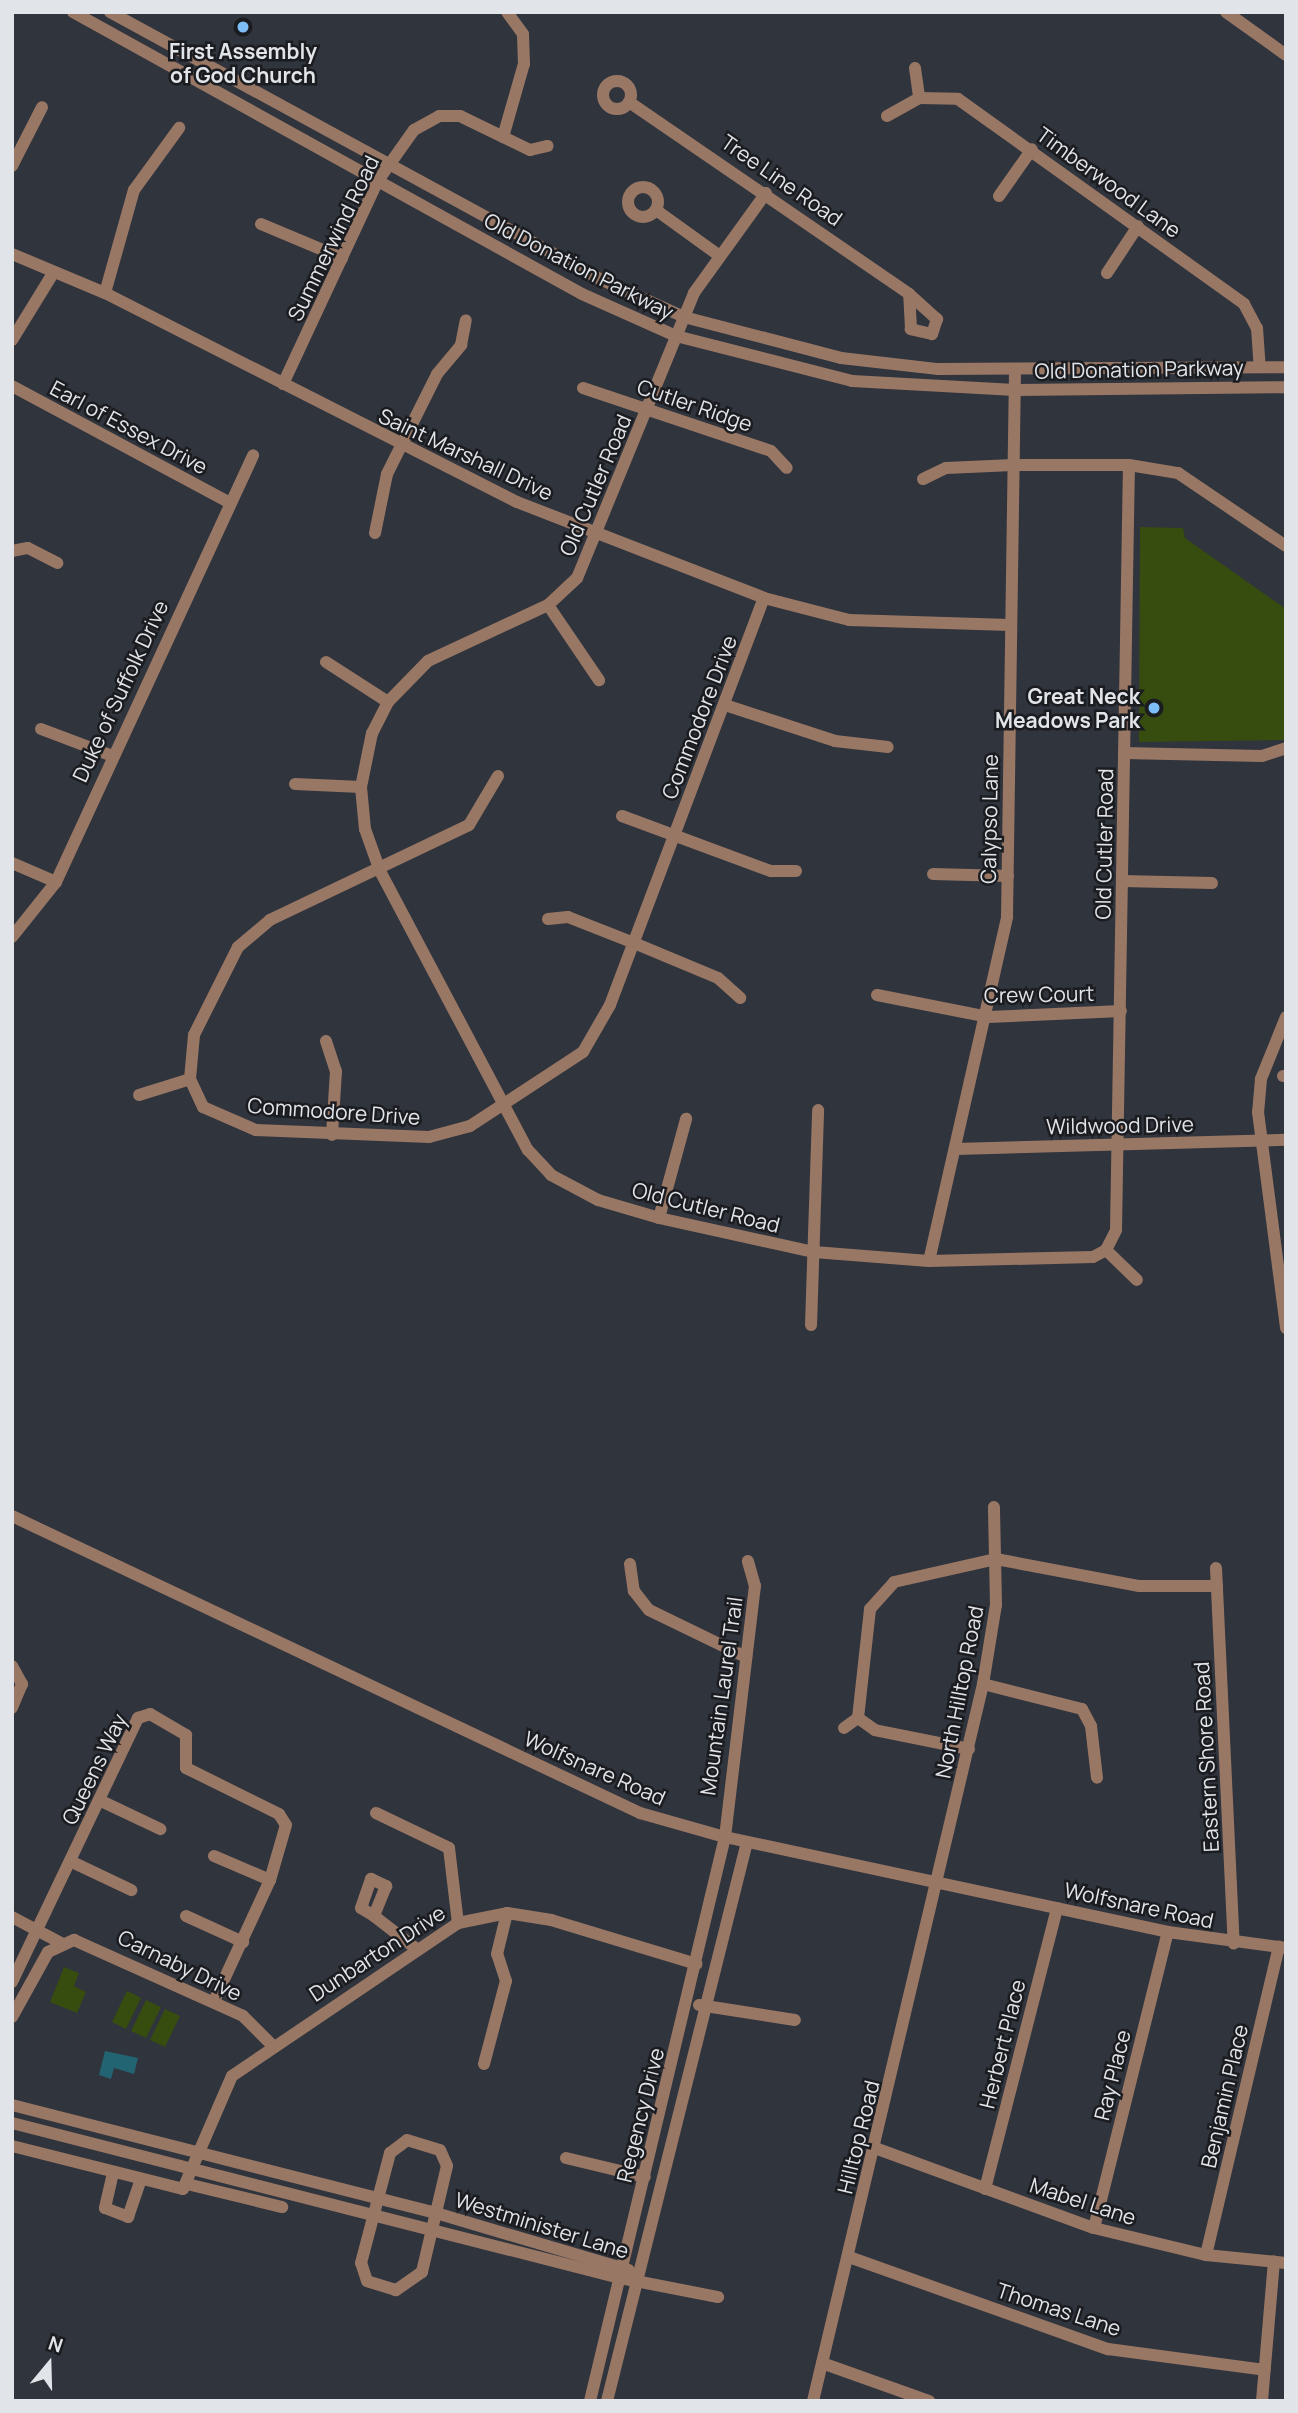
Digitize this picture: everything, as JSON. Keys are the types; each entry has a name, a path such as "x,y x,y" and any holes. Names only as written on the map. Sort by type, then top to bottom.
{"street":[{"name":"Old Donation Parkway","path":"73,12 582,294 676,336 852,381 1014,390 1286,387"},
{"name":"Old Donation Parkway","path":"110,12 389,164 684,317 841,358 1015,369 1286,366"},
{"path":"503,137 524,64 523,34 507,12"},
{"path":"1226,12 1286,55"},
{"path":"915,68 919,99"},
{"name":"Timberwood Lane","path":"887,116 919,99 958,99 1032,149 1244,304 1257,328 1260,367"},
{"name":"Tree Line Road","path":"629,102 766,193 909,295"},
{"path":"12,166 42,107"},
{"name":"Summerwind Road","path":"284,384 377,182 414,130 439,117 460,116 530,150 548,146"},
{"path":"105,293 134,190 178,128"},
{"path":"999,196 1032,149"},
{"name":"Old Cutler Road","path":"766,193 718,254 684,317 577,578 548,605 428,661 388,702 372,733 361,787 365,829 380,871 528,1150 551,1175 598,1200 659,1218 814,1252 929,1261 1093,1257 1106,1250 1116,1230 1129,465"},
{"path":"656,211 718,254"},
{"path":"261,224 342,258"},
{"path":"1107,273 1138,226"},
{"name":"Saint Marshall Drive","path":"12,254 52,275 105,293 401,446 597,533 764,598 849,620 1010,625"},
{"path":"12,340 52,275"},
{"path":"375,533 387,474 438,374 461,345 466,320"},
{"name":"Calypso Lane","path":"929,1261 1004,945 1008,876 1015,369"},
{"name":"Earl of Essex Drive","path":"12,386 228,502"},
{"name":"Cutler Ridge","path":"583,388 777,454 787,468"},
{"name":"Duke of Suffolk Drive","path":"12,937 56,882 110,755 253,454"},
{"path":"923,479 946,468 1013,465 1129,465 1178,473 1286,546"},
{"path":"12,551 27,548 57,563"},
{"name":"Commodore Drive","path":"190,1079 203,1107 227,1121 332,1135 429,1137 470,1126 583,1052 635,943 764,598"},
{"path":"548,605 599,680"},
{"path":"326,662 388,702"},
{"path":"725,705 835,741 888,747"},
{"path":"41,729 110,755"},
{"path":"1124,753 1262,756 1286,748"},
{"path":"139,1095 190,1079 194,1035 238,947 270,920 380,871 469,825 498,776"},
{"path":"295,784 361,787"},
{"path":"621,816 771,871 796,872"},
{"path":"12,863 56,882"},
{"path":"933,874 1008,876"},
{"path":"1122,881 1212,883"},
{"path":"548,919 568,918 635,943 719,978 740,998"},
{"name":"Crew Court","path":"877,995 988,1017 1121,1011"},
{"path":"1286,1017 1261,1079 1259,1141 1282,1270 1286,1328"},
{"path":"326,1041 335,1071 332,1135"},
{"path":"811,1325 818,1110"},
{"path":"659,1218 686,1119"},
{"name":"Wildwood Drive","path":"956,1149 1286,1140"},
{"path":"1106,1250 1138,1280"},
{"name":"North Hilltop Road","path":"940,1883 983,1684 996,1605 994,1507"},
{"name":"Wolfsnare Road","path":"12,1516 640,1814 725,1838 1057,1908 1234,1944 1282,1948"},
{"path":"858,1718 859,1668 876,1598 904,1577 996,1559 1139,1586 1217,1586"},
{"name":"Mountain Laurel Trail","path":"725,1838 755,1586 747,1561"},
{"path":"630,1564 634,1591 649,1610 746,1657"},
{"name":"Eastern Shore Road","path":"1216,1568 1234,1944"},
{"path":"12,1666 22,1684 12,1707"},
{"path":"983,1684 1082,1709 1091,1726 1097,1778"},
{"name":"Queens Way","path":"12,1982 138,1718 150,1714 186,1735 186,1768 284,1818 270,1880 214,2001"},
{"path":"844,1728 858,1718"},
{"path":"858,1718 875,1730 969,1749"},
{"path":"99,1800 160,1829"},
{"path":"376,1813 449,1848 458,1923"},
{"name":"Regency Drive","path":"590,2401 699,1958 725,1838"},
{"name":"Regency Drive","path":"607,2401 747,1842"},
{"path":"214,1856 270,1880"},
{"path":"71,1861 131,1890"},
{"name":"Hilltop Road","path":"813,2401 940,1883"},
{"name":"Herbert Place","path":"985,2189 1057,1908"},
{"path":"484,2064 506,1981 497,1954 507,1913"},
{"name":"Dunbarton Drive","path":"187,2184 232,2076 272,2045 414,1947 458,1923 507,1913 551,1920 699,1958 718,1956"},
{"path":"186,1916 243,1942"},
{"path":"374,1916 414,1947"},
{"name":"Carnaby Drive","path":"12,1917 61,1942 89,1943 214,2001 243,2016 272,2045"},
{"name":"Ray Place","path":"1094,2228 1168,1931"},
{"path":"14,2010 48,1952 61,1942"},
{"name":"Benjamin Place","path":"1206,2255 1282,1948"},
{"path":"688,2002 705,2007 795,2020"},
{"path":"12,2140 17,2107"},
{"name":"Westminister Lane","path":"17,2107 198,2153 376,2206 637,2277"},
{"path":"659,2123 674,2127"},
{"name":"Westminister Lane","path":"15,2124 192,2170 376,2206"},
{"path":"412,2141 440,2150 447,2162 422,2272 396,2290 371,2283 362,2272 376,2206 392,2148 412,2141"},
{"path":"12,2146 179,2189 187,2184 282,2207"},
{"name":"Mabel Lane","path":"875,2148 1094,2228 1206,2255 1280,2263"},
{"path":"566,2158 645,2177"},
{"path":"113,2173 105,2208 128,2217 141,2179"},
{"name":"Thomas Lane","path":"849,2257 1108,2348 1265,2371"},
{"path":"1262,2401 1280,2263"},
{"path":"637,2277 718,2297"},
{"path":"822,2363 929,2401"}],"green space":[{"path":"1140,527 1183,528 1185,538 1286,609 1284,740 1139,742"},
{"path":"64,1967 79,1973 74,1986 86,1992 77,2013 50,2002"},
{"path":"127,1991 141,1998 126,2029 112,2022"},
{"path":"146,2000 161,2007 146,2038 131,2031"},
{"path":"165,2009 180,2016 165,2047 150,2040"}],"water":[{"path":"105,2051 138,2058 134,2074 114,2068 111,2079 99,2075"}],"place":[{"name":"First Assembly of God Church","path":"243,27"},
{"name":"Great Neck Meadows Park","path":"1154,708"}]}
